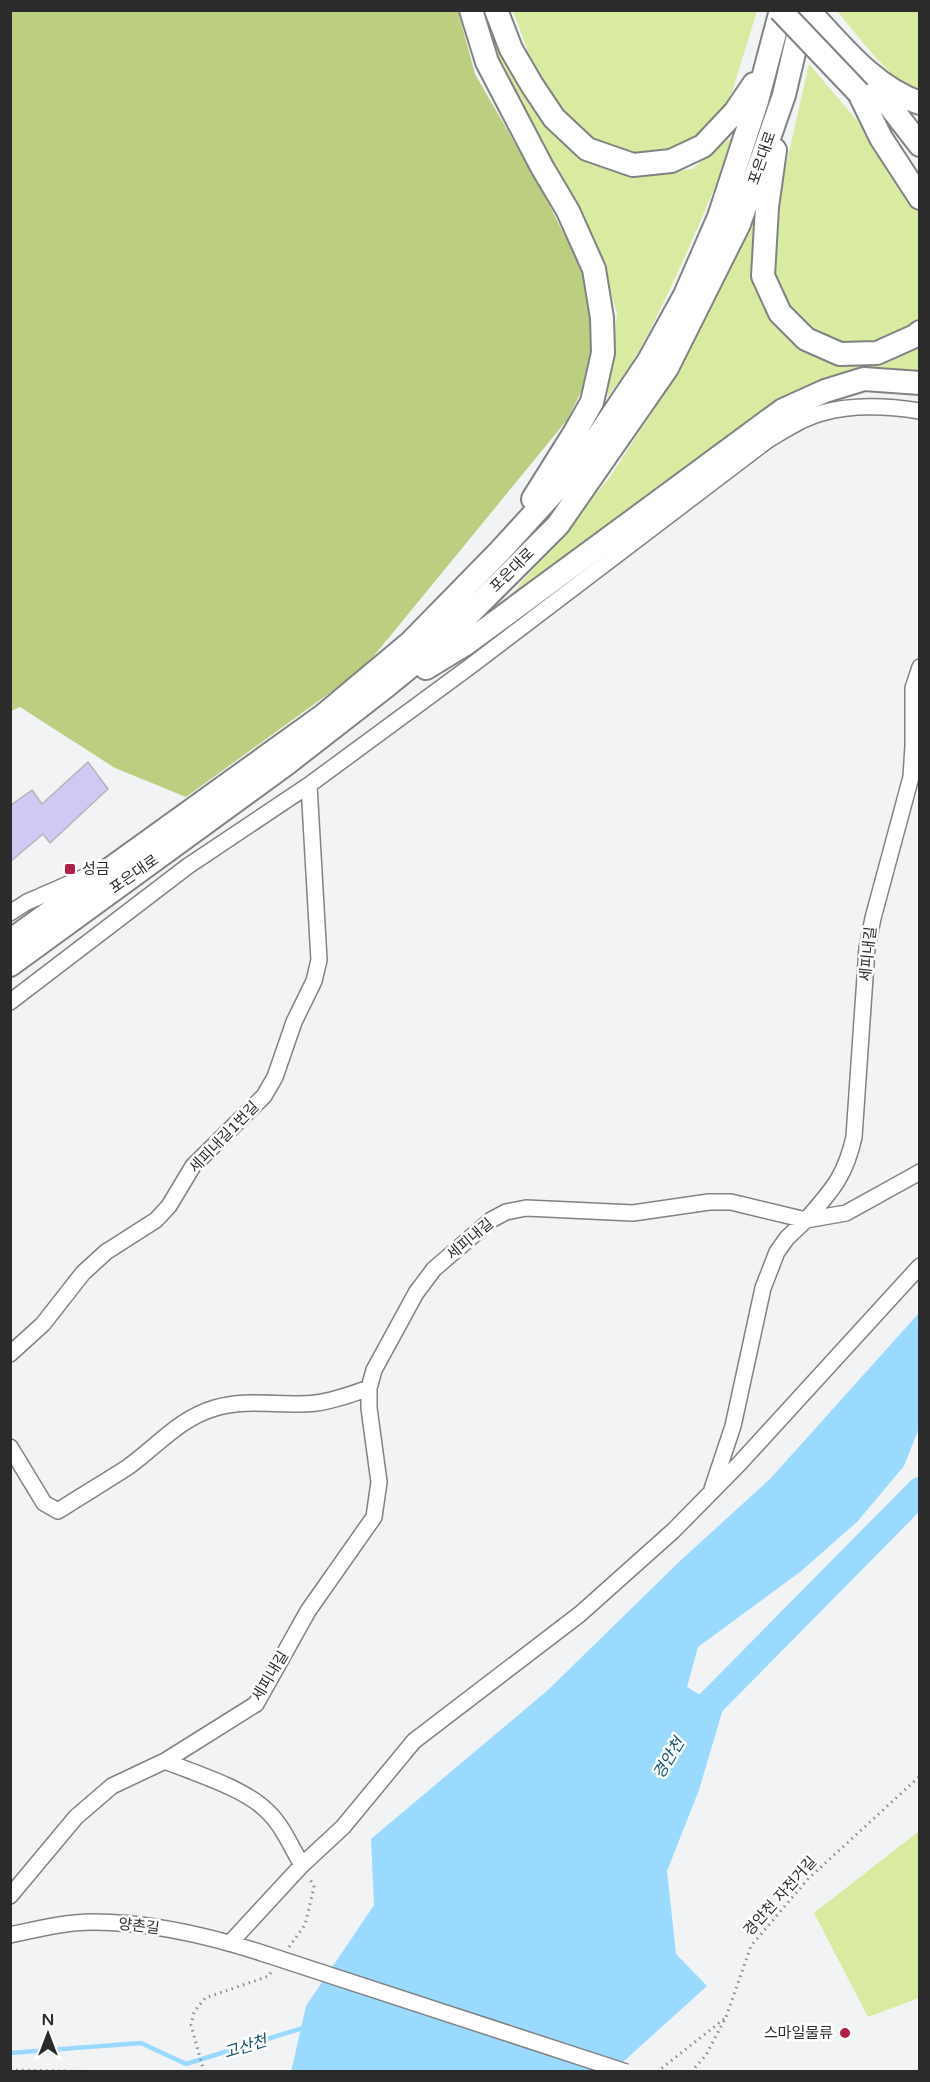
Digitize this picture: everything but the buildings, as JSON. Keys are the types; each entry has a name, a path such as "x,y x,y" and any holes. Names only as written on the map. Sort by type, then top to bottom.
{"highway":[{"path":"471,10 487,62 521,129 568,211 594,269 602,318 603,353 592,402 500,552"},
{"path":"496,10 511,49 554,118 586,149 633,165 671,161 703,146 735,112 765,68"},
{"path":"780,10 859,93 920,171"},
{"name":"포은대로","path":"10,941 324,716 410,643 500,552 563,482 599,435 648,362 685,295 719,217 765,68 780,10"},
{"path":"806,10 856,62 920,146"},
{"name":"포은대로","path":"10,965 286,764 444,639 558,525 667,368 739,224 784,95 806,10"},
{"path":"856,62 901,97 920,103"},
{"path":"859,93 881,138 920,198"},
{"path":"784,95 767,207 763,276 780,313 806,339 840,354 877,353 920,332"},
{"path":"338,722 467,643 783,411 825,391 864,379 920,383"}],"street":[{"path":"10,1002 188,866 309,785 472,665 768,440 793,425 822,412 888,406 920,411"},
{"name":"세피내길","path":"10,1896 76,1817 112,1786 165,1761 256,1704 308,1611 375,1517 379,1482 369,1408 369,1388 374,1370 388,1341 416,1293 434,1269 490,1220 506,1212 526,1208 633,1213 709,1202 731,1202 806,1220 838,1182 849,1160 854,1137 867,948 911,777 913,688 920,667"},
{"name":"세피내길1번길","path":"10,1354 43,1324 83,1273 106,1252 156,1220 169,1206 193,1166 264,1096 270,1086 294,1022 314,981 319,960 309,785"},
{"path":"10,913 27,902 117,863"},
{"path":"10,896 27,902"},
{"path":"711,1492 733,1426 763,1288 777,1252 787,1238 806,1220 846,1213 920,1172"},
{"path":"230,1943 302,1865 343,1827 414,1742 580,1614 673,1531 920,1266"},
{"path":"10,1447 44,1503 58,1511 129,1466 177,1426 200,1412 239,1404 315,1403 369,1388"},
{"path":"165,1761 244,1794 266,1809 281,1828 302,1865"},
{"name":"양촌길","path":"10,1935 65,1924 124,1923 230,1943 626,2072"}],"path":[{"name":"경안천 자전거길","path":"692,2072 706,2055 726,2017 751,1946 808,1879 920,1776"},
{"path":"657,2072 726,2017"},
{"path":"191,2025 204,2072"},
{"path":"10,2070 116,2072"}],"green space":[{"path":"11,11 458,11 475,74 540,187 582,269 593,320 591,372 567,420 364,668 186,797 115,768 20,707 11,711"},
{"path":"486,11 530,103 555,133 594,165 624,175 658,174 692,169 738,132 688,250 656,317 634,359 607,397 617,313 595,241 512,92 489,34"},
{"path":"513,11 757,11 732,92 720,120 694,139 654,153 624,153 593,139 566,118 529,55"},
{"path":"837,11 919,11 919,93 897,79 886,68"},
{"path":"809,64 859,123 919,211 919,322 884,343 836,343 812,332 786,307 770,275 771,231"},
{"path":"756,212 773,317 866,362 908,352 919,342 919,374 840,376 506,601 610,477 666,391 731,267 751,216"},
{"path":"919,1831 919,1998 868,2017 814,1913"}],"water":[{"path":"919,1313 919,1428 904,1466 857,1522 800,1572 698,1647 687,1687 723,1709 699,1790 667,1871 676,1954 707,1986 613,2071 291,2072 306,2006 374,1905 371,1839 548,1690 680,1561 770,1479"}],"waterway":[{"name":"경안천","path":"685,1729 920,1491"},
{"name":"고산천","path":"10,2053 141,2043 186,2064 306,2027"}],"place":[{"name":"성금","path":"70,869"},
{"name":"스마일물류","path":"845,2033"}]}
